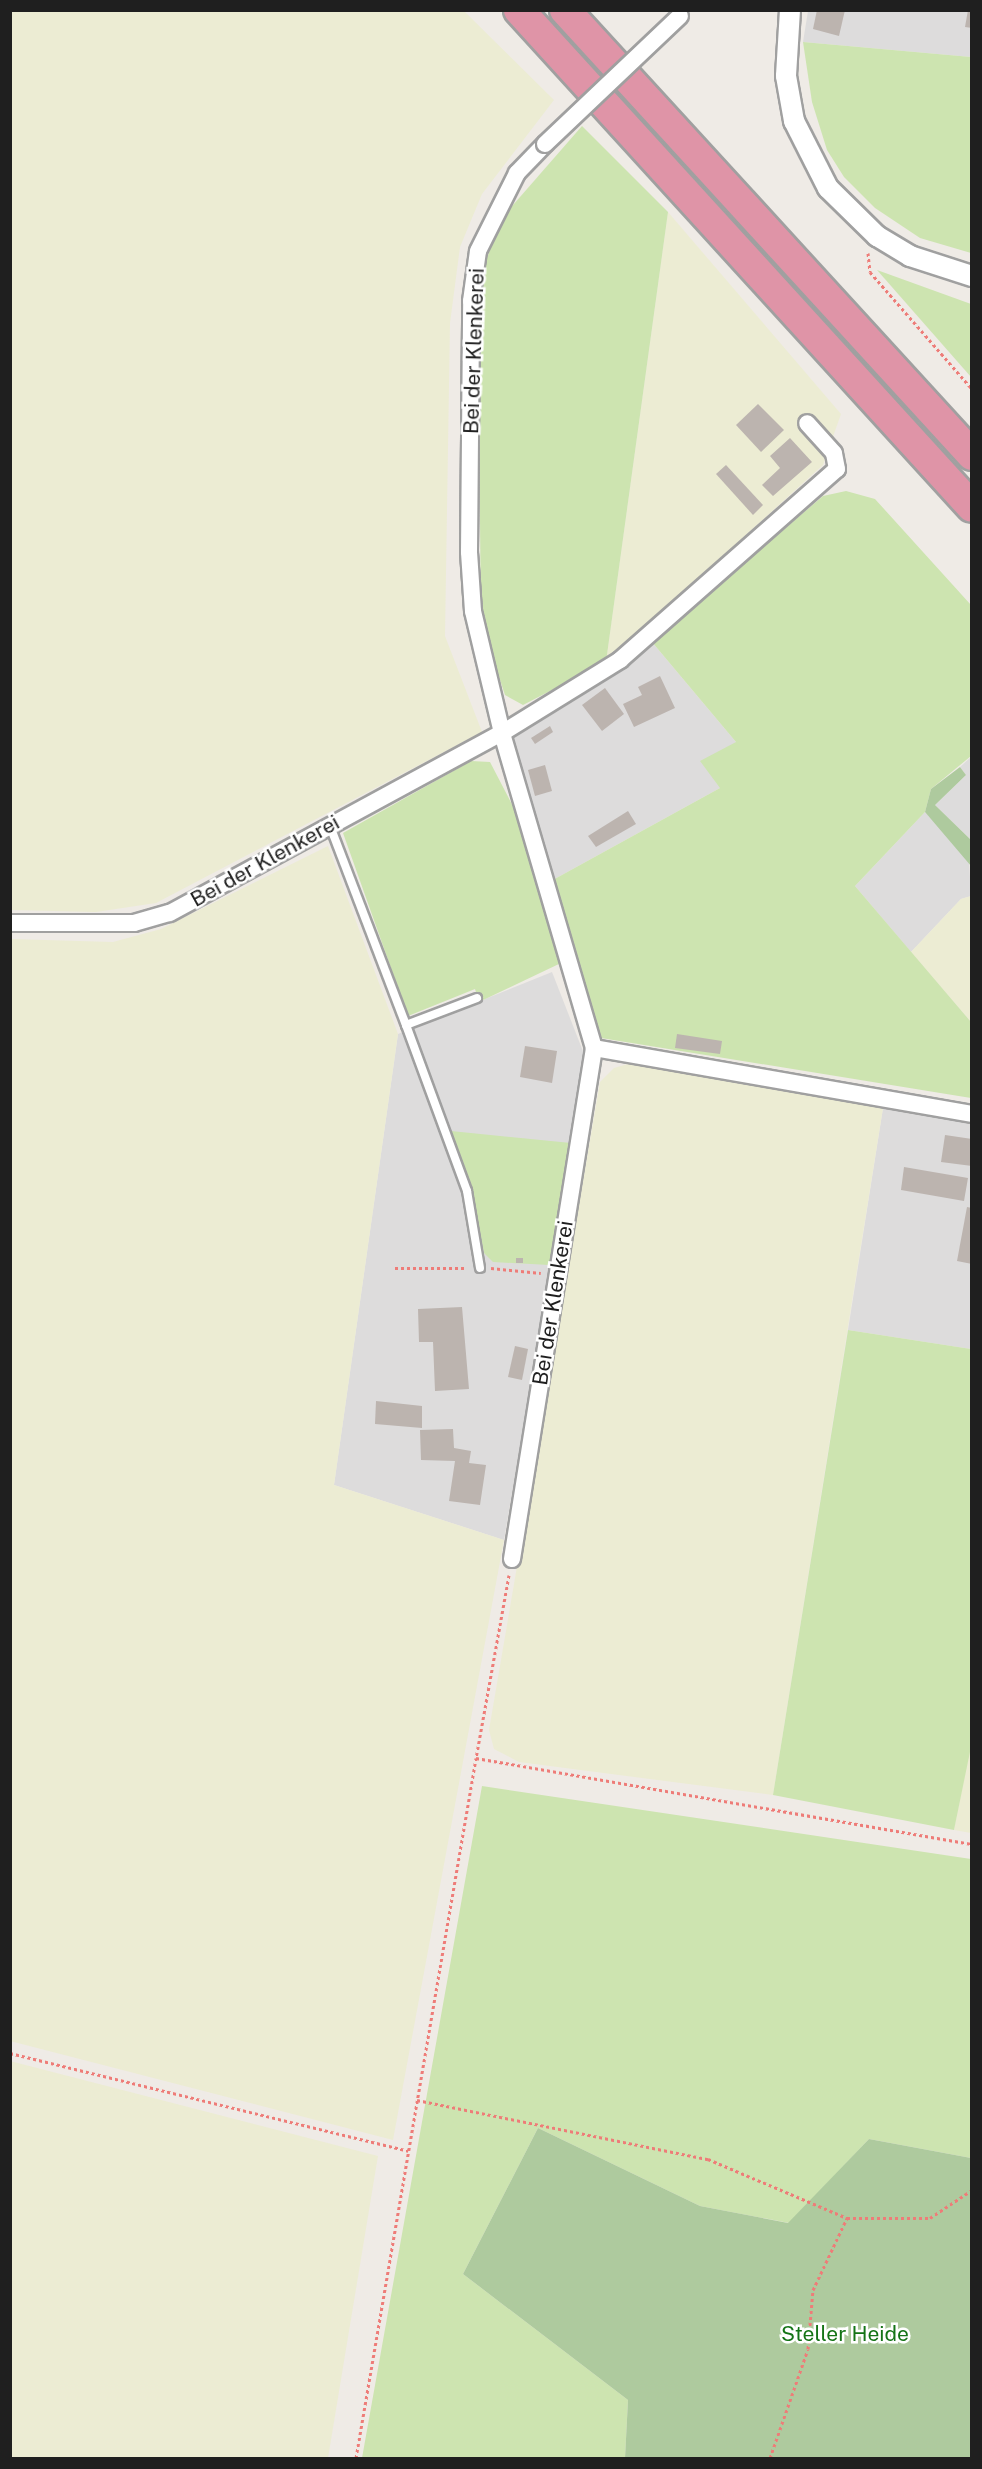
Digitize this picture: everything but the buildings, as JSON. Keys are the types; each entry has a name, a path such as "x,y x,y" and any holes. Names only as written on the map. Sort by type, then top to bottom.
{"highway":[{"path":"519,10 972,507"},
{"path":"565,10 972,455"}],"street":[{"path":"790,10 786,76 794,121 828,188 877,236 910,256 972,276"},
{"name":"Bei der Klenkerei","path":"512,1559 594,1048 502,733 473,611 471,301 478,250 492,214 517,173 544,144 683,13"},
{"name":"Bei der Klenkerei","path":"10,922 125,923 170,913 502,733 620,660 837,469 834,453 807,423"},
{"path":"594,1048 972,1114"}],"lane":[{"path":"330,825 467,1191 480,1268"},
{"path":"406,1025 477,998"}],"path":[{"path":"877,236 866,258 870,272 972,389"},
{"path":"356,2458 512,1559"},
{"path":"476,1758 972,1844"},
{"path":"10,2053 408,2151"},
{"path":"417,2100 708,2159 848,2218 930,2218 972,2190"},
{"path":"770,2458 808,2349 813,2290 848,2218"}],"shaded area":[{"path":"808,11 971,11 971,57 803,42"},
{"path":"652,642 736,742 720,788 551,881 512,734"},
{"path":"971,757 971,840 935,805 966,775 960,767"},
{"path":"925,812 969,859 971,896 961,899 911,952 855,886"},
{"path":"552,972 586,1059 504,1540 334,1485 398,1034"},
{"path":"883,1108 971,1122 971,1349 848,1330"}],"green space":[{"path":"11,10 464,11 554,100 482,194 460,247 450,323 445,636 482,732 156,903 96,912 11,910"},
{"path":"803,42 971,57 971,253 920,238 875,208 844,177 827,150 812,102"},
{"path":"582,126 668,212 606,662 523,705 505,695 481,623 478,317 484,267 500,220"},
{"path":"668,212 841,414 823,465 606,662"},
{"path":"877,270 971,304 971,377"},
{"path":"846,491 875,499 971,605 971,756 931,789 925,812 855,886 971,1022 971,1098 601,1038 551,881 720,788 700,761 736,742 652,642 823,496"},
{"path":"471,761 490,762 517,814 561,963 479,1002 475,989 408,1016 343,833"},
{"path":"960,767 966,775 935,805 971,840 971,866 925,812 931,789"},
{"path":"328,846 398,1034 334,1485 504,1540 393,2140 10,2041 11,939 113,942 161,929"},
{"path":"971,896 971,1022 911,952 961,899"},
{"path":"635,1062 883,1108 773,1795 519,1762 494,1749 489,1730 600,1082 614,1068"},
{"path":"451,1131 571,1143 549,1265 493,1262 484,1253 472,1190"},
{"path":"848,1330 971,1349 972,1742 954,1830 773,1795"},
{"path":"971,1742 971,1833 954,1830"},
{"path":"482,1786 971,1859 971,2158 869,2139 789,2223 700,2206 538,2128 463,2274 628,2400 625,2458 362,2458"},
{"path":"10,2061 378,2156 328,2458 11,2458"},
{"name":"Steller Heide","path":"538,2128 700,2206 788,2223 869,2139 971,2158 971,2458 625,2458 628,2400 463,2274"}]}
